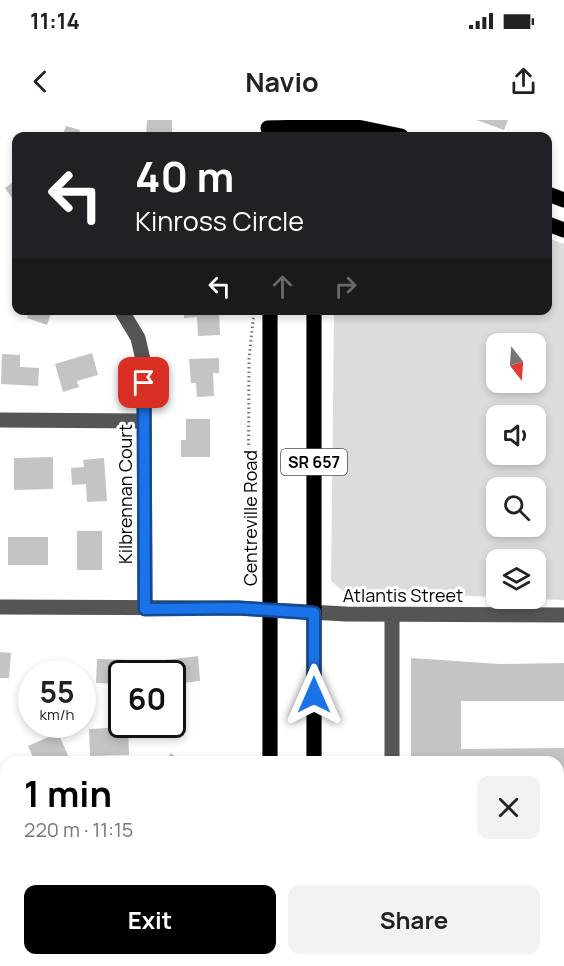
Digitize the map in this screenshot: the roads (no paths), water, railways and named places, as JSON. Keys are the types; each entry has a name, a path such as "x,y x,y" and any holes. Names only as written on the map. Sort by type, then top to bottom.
{"main road":[{"path":"268,128 363,127 384,132"},
{"name":"Centreville Road","path":"270,315 270,756"},
{"name":"SR 657","path":"314,315 314,756"}],"street":[{"name":"Kilbrennan Court","path":"124,315 138,338 144,364 145,609"},
{"path":"0,420 144,421"},
{"name":"Atlantis Street","path":"0,608 564,615"},
{"path":"392,614 392,756"}]}
